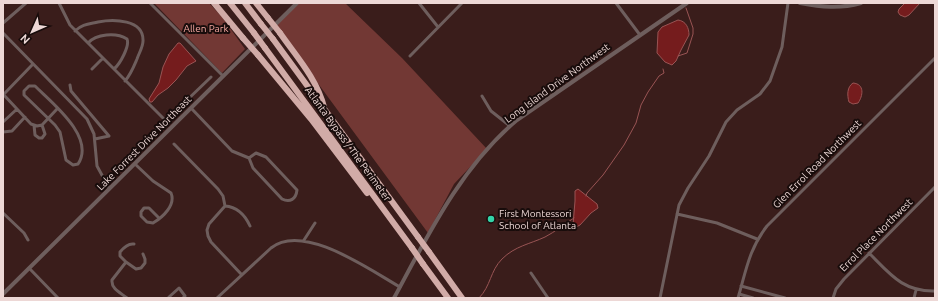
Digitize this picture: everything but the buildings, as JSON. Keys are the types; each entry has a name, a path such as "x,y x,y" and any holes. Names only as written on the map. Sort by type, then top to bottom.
{"highway":[{"path":"214,3 311,119 361,186 385,212"},
{"name":"Atlanta Bypass / The Perimeter","path":"230,3 254,33 448,298"},
{"name":"Atlanta Bypass / The Perimeter","path":"245,3 262,24 462,298"},
{"path":"256,3 307,71 321,95 325,110"}],"street":[{"path":"3,23 26,3"},
{"path":"59,3 67,22 166,121"},
{"path":"150,3 223,76"},
{"name":"Lake Forrest Drive Northeast","path":"3,294 297,3"},
{"path":"419,3 438,27"},
{"path":"410,56 462,3"},
{"path":"616,3 640,35"},
{"name":"Long Island Drive Northwest","path":"394,298 460,183 472,166 510,126 687,3"},
{"path":"660,298 677,214 684,195 709,156 726,122 737,110 760,94 770,81 782,47 788,3"},
{"path":"800,3 830,8 861,3"},
{"path":"75,30 80,26 105,21 128,22 138,27 143,36 143,45 129,76 125,81"},
{"path":"3,33 87,119 95,139 97,166 102,177 110,188"},
{"path":"88,43 93,38 103,36 116,35 127,39 128,44 119,64 114,69"},
{"path":"92,69 102,58"},
{"name":"Glen Errol Road Northwest","path":"739,296 750,252 757,239 772,221 935,58"},
{"path":"3,100 4,95 34,64"},
{"path":"156,130 211,77"},
{"path":"70,85 71,91 109,136 95,139"},
{"path":"29,86 34,86 57,109 66,115 78,133 82,148 82,155 78,164 73,165 66,160 60,132 48,118 24,95 24,91 29,86"},
{"path":"4,95 25,117 37,126 42,124 57,109"},
{"path":"482,96 491,111 510,126"},
{"path":"191,108 232,151 247,158 257,172 282,199 290,201 295,197 297,190 266,157 256,153 247,158"},
{"path":"3,122 17,109"},
{"path":"3,132 12,131 25,117"},
{"path":"34,125 34,135 42,138 45,134 42,124"},
{"path":"174,144 218,188 223,196 225,206"},
{"path":"134,164 153,181 171,193 172,202 170,207 159,218 153,223 150,223 142,216 141,212 144,208 149,208 159,218"},
{"name":"Errol Place Northwest","path":"833,298 836,289 844,279 935,187"},
{"path":"225,206 233,207 240,211 250,226"},
{"path":"225,206 209,224 207,230 208,236 211,242 242,275"},
{"path":"3,213 24,233 28,240"},
{"path":"677,214 717,223 757,239"},
{"path":"304,240 315,223"},
{"path":"217,298 275,245 283,242 304,240 330,249 400,287"},
{"path":"134,244 126,246 120,252 120,256 136,269 141,268 145,264 143,254"},
{"path":"869,253 897,280 906,286 916,290 935,291"},
{"path":"126,262 114,277 112,284 127,298"},
{"path":"29,268 58,298"},
{"path":"531,273 548,298"},
{"path":"741,286 785,298"},
{"path":"170,298 169,297 179,288 186,296 183,298"},
{"path":"914,298 916,290"},
{"path":"739,296 753,298"}],"green space":[{"name":"Allen Park","path":"154,3 209,3 222,17 245,49 222,73"},
{"path":"296,3 345,3 402,58 487,149 454,184 428,233 275,25"}],"shaded area":[{"path":"905,3 920,3 909,15 905,17 900,15 898,12"},
{"path":"678,20 686,25 689,35 676,61 672,65 665,62 657,53 658,32 662,27"},
{"path":"178,43 180,43 196,61 187,66 168,88 158,95 152,102 150,102 149,99 159,83 163,67 169,54"},
{"path":"853,83 860,86 862,94 858,103 853,104 849,102 848,94"},
{"path":"578,189 597,204 598,208 576,227 573,225 575,191"}],"waterway":[{"path":"678,56 687,53 693,34 693,28 686,8"},
{"path":"586,196 624,145 636,123 641,105 659,76 664,73 663,69"},
{"path":"479,298 486,289 495,268 502,259 517,248 549,235 574,218"}],"place":[{"name":"First Montessori School of Atlanta","path":"491,219"}]}
